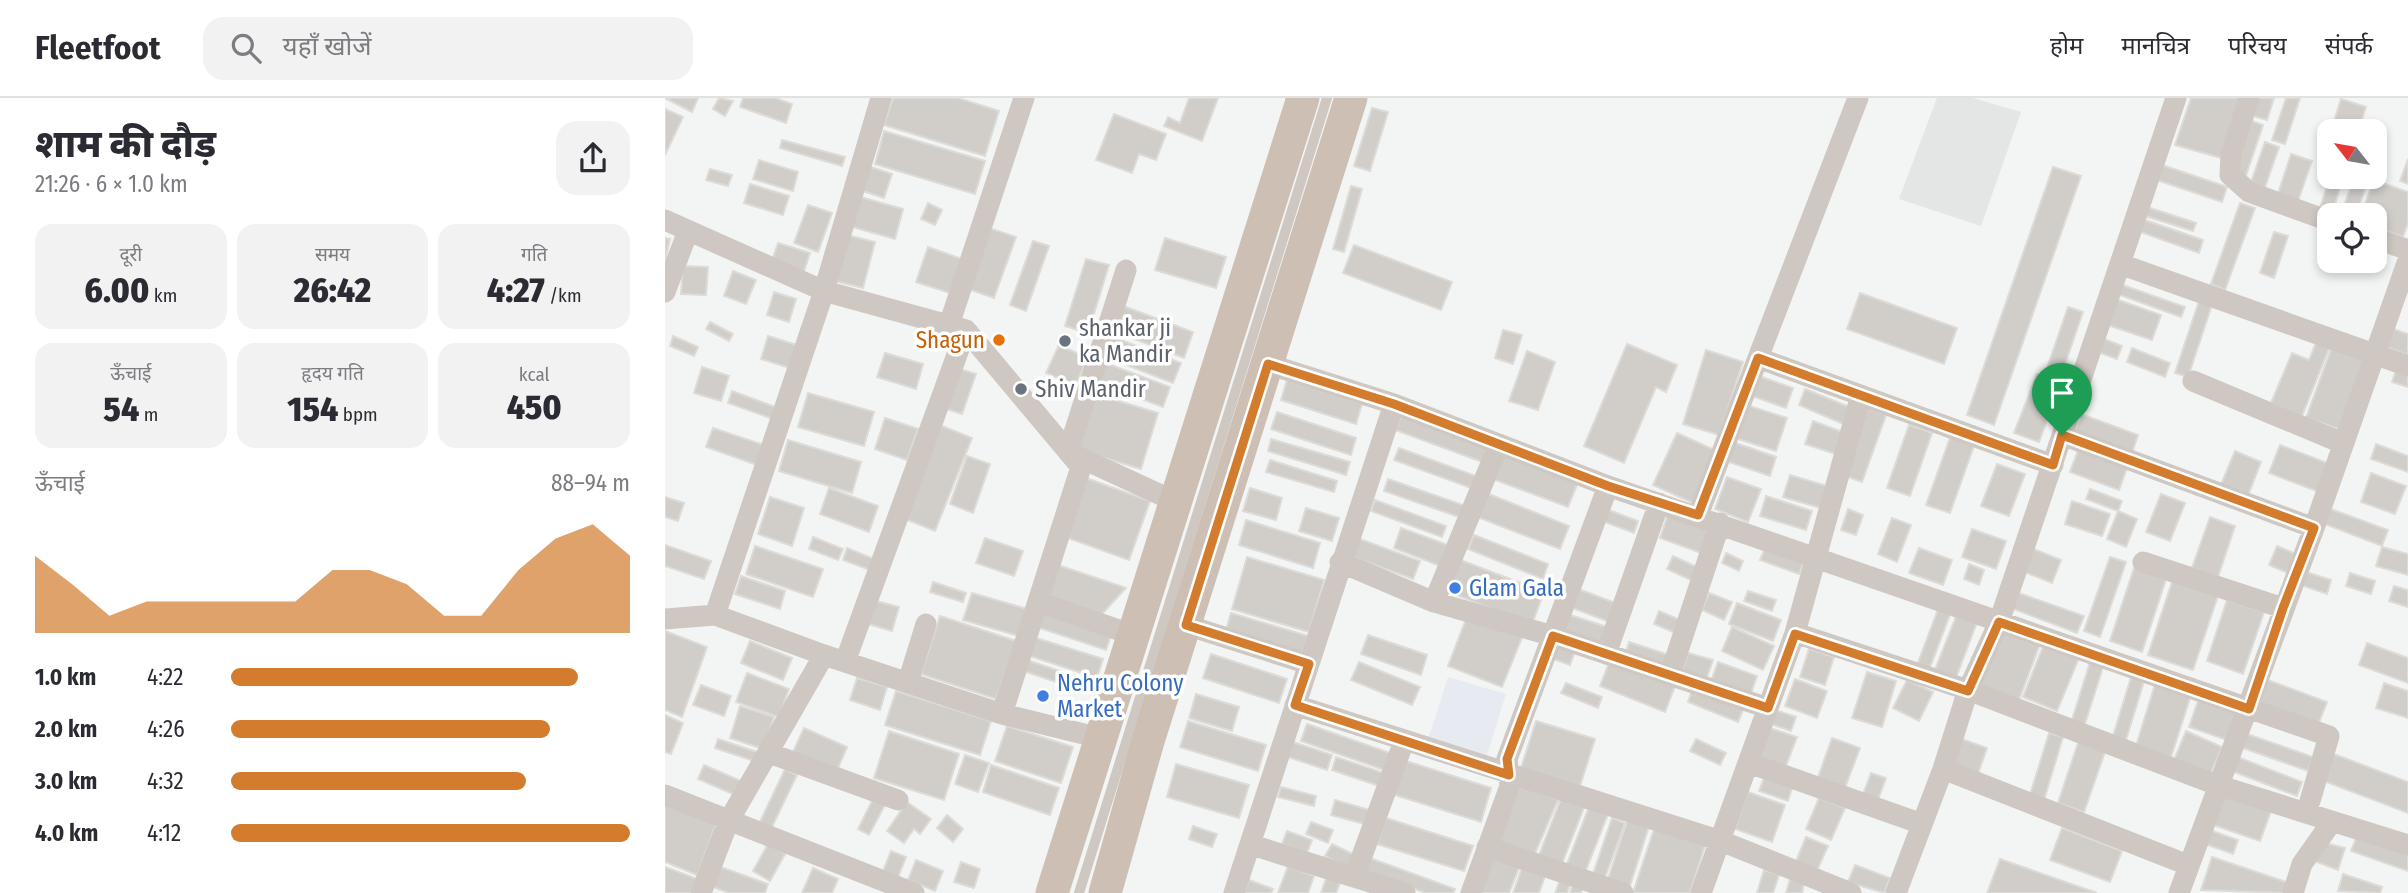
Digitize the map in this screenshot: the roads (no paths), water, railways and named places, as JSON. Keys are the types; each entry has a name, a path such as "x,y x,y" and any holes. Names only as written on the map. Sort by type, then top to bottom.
{"main road":[{"path":"1052,893 1303,98"},
{"path":"1105,893 1148,741 1351,98"}],"street":[{"path":"715,615 824,291 881,98"},
{"path":"845,662 957,327 1024,98"},
{"path":"1698,515 1858,98"},
{"path":"1896,893 1944,769 1968,691 1999,622 2176,98"},
{"path":"2249,98 2231,154 2230,175 2249,191 2317,216"},
{"path":"665,220 824,291 957,327 1081,467 1002,714"},
{"path":"665,292 688,231"},
{"path":"2387,242 2408,250"},
{"path":"2179,893 2217,785 2249,709 2408,260"},
{"path":"2120,264 2408,366"},
{"path":"1068,452 1126,270"},
{"path":"1758,358 2053,465"},
{"path":"1268,364 1394,404 1608,486 2329,736 2310,801"},
{"path":"2193,381 2342,443"},
{"path":"1701,893 1795,634 1861,395"},
{"path":"1234,893 1252,845 1340,562 1394,404"},
{"path":"2062,435 2314,528"},
{"path":"1434,602 1499,444"},
{"path":"1068,452 1174,501"},
{"path":"1471,893 1510,786 1507,759 1608,486"},
{"path":"1606,654 1659,503"},
{"path":"1670,675 1720,523"},
{"path":"1340,562 1434,602 1553,636 1768,708"},
{"path":"2143,562 2283,608"},
{"path":"1038,602 1133,635"},
{"path":"665,619 715,615 824,655 1002,714 1100,738"},
{"path":"908,682 926,624"},
{"path":"1186,625 1309,664"},
{"path":"1795,634 1968,691 2217,785 2408,845"},
{"path":"701,893 728,822 824,655"},
{"path":"1295,705 1721,841 1851,893"},
{"path":"1355,875 1404,741"},
{"path":"769,753 898,800"},
{"path":"1749,763 1922,824"},
{"path":"1944,769 2187,865"},
{"path":"665,795 914,893"},
{"path":"2293,893 2302,864 2331,823"},
{"path":"1252,845 1355,875 1405,893"},
{"path":"1487,848 1623,893"}],"lane":[{"path":"1079,893 1328,98"}],"place":[{"name":"Shagun","path":"999,340"},
{"name":"shankar ji ka Mandir","path":"1065,341"},
{"name":"Shiv Mandir","path":"1021,389"},
{"name":"Glam Gala","path":"1455,588"},
{"name":"Nehru Colony Market","path":"1043,696"}]}
